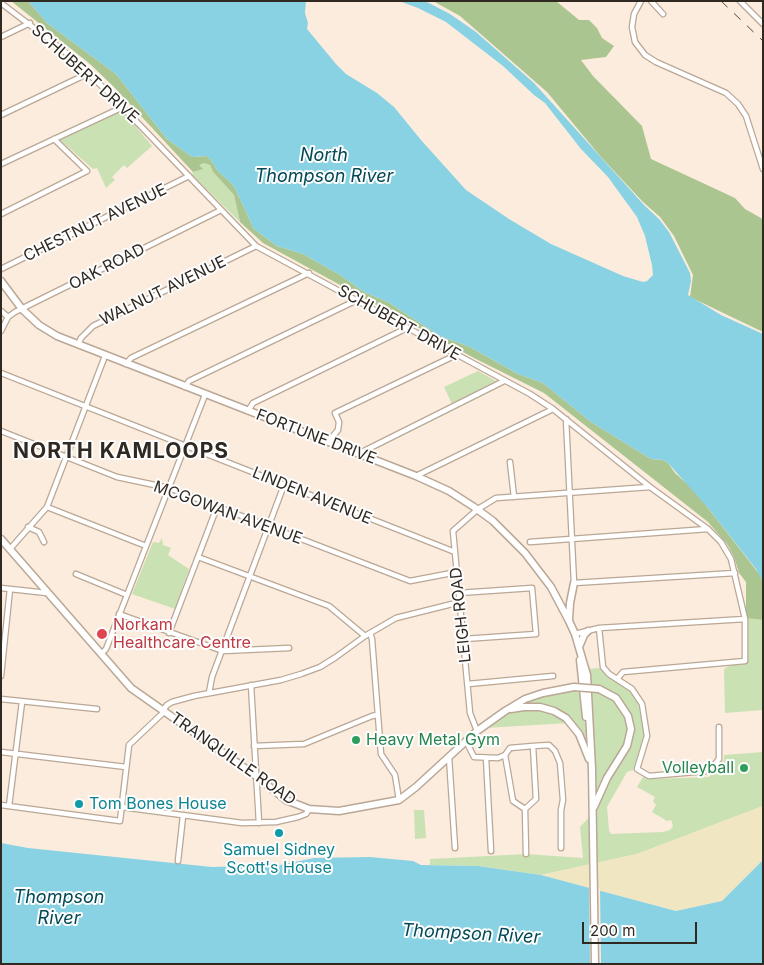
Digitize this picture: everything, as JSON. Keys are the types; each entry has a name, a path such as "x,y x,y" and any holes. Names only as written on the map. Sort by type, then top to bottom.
{"main road":[{"name":"FORTUNE DRIVE","path":"1,281 22,309 48,331 105,356 416,476 449,491 478,509 525,553 551,588 569,621 580,650 586,729 591,752 592,769 595,964"},
{"name":"TRANQUILLE ROAD","path":"1,539 131,688 256,776 286,800 309,809 339,811 399,800 416,787 477,731 505,711 525,699 543,693 574,687 599,689 616,698 628,716 631,729 627,746 607,778 593,811"},
{"path":"569,621 574,583"},
{"path":"580,650 584,635 588,631"},
{"path":"505,711 524,707 540,707 554,711 566,718 574,726 583,741 592,769"}],"street":[{"path":"641,1 634,14 632,26 635,42 645,54 656,62 726,93 738,104 746,116 763,169"},
{"path":"651,1 663,14"},
{"path":"740,1 763,24"},
{"name":"SCHUBERT DRIVE","path":"1,3 30,24 89,74 123,106 256,246 530,394 553,409 650,487 708,529 721,542 731,559 745,619 745,662 622,672 617,679"},
{"path":"1,37 30,24"},
{"path":"1,115 89,74"},
{"path":"1,164 123,106"},
{"path":"1,214 88,171 54,139"},
{"name":"CHESTNUT AVENUE","path":"1,269 189,176"},
{"name":"OAK ROAD","path":"8,317 220,210"},
{"name":"WALNUT AVENUE","path":"78,345 80,338 93,326 256,246"},
{"path":"126,364 131,358 309,273"},
{"path":"185,387 189,381 357,300"},
{"path":"1,311 8,317 1,331"},
{"path":"248,411 253,403 407,328"},
{"path":"328,442 338,430 339,422 335,413 456,354"},
{"path":"10,548 47,506 105,356"},
{"name":"LINDEN AVENUE","path":"1,373 455,552"},
{"path":"358,454 504,380"},
{"path":"101,654 106,649 205,395"},
{"path":"416,476 553,409"},
{"path":"566,420 574,583 735,573"},
{"name":"MCGOWAN AVENUE","path":"1,432 117,477 169,488 410,581 457,572"},
{"path":"510,462 514,497"},
{"path":"209,693 212,677 284,485"},
{"path":"478,509 496,498 650,487"},
{"path":"47,506 146,546"},
{"path":"169,633 217,507"},
{"name":"LEIGH ROAD","path":"477,731 470,713 453,532 478,509"},
{"path":"28,527 39,532 44,542"},
{"path":"530,542 708,529"},
{"path":"198,557 330,606 365,636"},
{"path":"76,574 126,595"},
{"path":"1,588 47,593"},
{"path":"459,593 532,588 536,634 464,639"},
{"path":"1,676 10,589"},
{"path":"1,805 120,822 129,744 164,710 166,705 209,693 282,680 320,667 365,636 396,618 460,602"},
{"path":"119,614 222,651 289,648"},
{"path":"575,634 599,628 745,619"},
{"path":"599,628 603,666 609,674 632,689 642,704 646,736 637,769 649,776 700,773 712,768 719,759 719,727"},
{"path":"370,633 381,754 395,775 399,800"},
{"path":"468,684 553,676"},
{"path":"251,686 259,823"},
{"path":"1,699 97,709"},
{"path":"9,806 22,702"},
{"path":"254,746 304,744 377,715"},
{"path":"466,741 474,757 498,758 505,755 510,748 533,746 549,745 555,751 560,763 564,800 561,810 561,848"},
{"path":"526,854 525,809 536,799 533,746"},
{"path":"1,752 126,767"},
{"path":"505,755 513,801 525,809"},
{"path":"449,757 455,848"},
{"path":"486,758 491,851"},
{"path":"122,807 242,823 259,823 303,816 309,809"},
{"path":"178,861 183,816"}],"green space":[{"path":"11,1 28,1 47,23 116,74 167,139 192,157 207,156 218,171 234,186 254,229 277,246 303,254 340,275 364,292 388,302 440,336 470,347 518,374 543,383 591,422 651,459 663,460 668,463 675,473 694,490 760,575 763,582 763,620 746,618 746,582 739,573 727,544 708,522 544,393 474,358 263,243 240,222 234,195 213,172 210,165 204,163 199,165 203,169 193,172 90,64"},
{"path":"433,1 556,1 579,20 589,20 597,28 602,38 614,46 606,57 581,60 593,76 642,126 651,159 735,198 745,209 763,220 763,332 690,297 693,275 674,236 660,217 643,202 601,157 547,92 460,16"},
{"path":"122,110 152,146 127,168 124,165 112,177 115,180 106,188 97,168 93,169 60,140"},
{"path":"205,163 210,165 213,172 234,195 240,222 192,175 193,172 202,169 198,165"},
{"path":"478,371 496,381 452,404 444,387"},
{"path":"162,538 163,545 171,548 168,555 189,569 175,609 132,594 153,542 159,543"},
{"path":"746,618 763,620 763,710 725,713 724,669 732,664 747,662"},
{"path":"599,668 632,693 637,701 644,735 633,770 627,772 607,807 611,834 663,832 670,830 673,826 671,820 667,821 652,812 656,805 653,801 655,797 637,787 643,777 651,779 709,777 724,760 724,755 763,752 763,806 637,854 541,875 479,866 430,865 430,859 526,854 583,858 580,827 595,811 632,729 616,697 591,686 588,669"},
{"path":"581,689 588,750 554,709 517,706 542,695"},
{"path":"592,690 608,695 619,704 626,717 629,729 626,746 595,800"},
{"path":"536,709 549,711 569,723 485,728 507,712"},
{"path":"414,810 424,810 426,838 415,839"}],"sand":[{"path":"763,806 763,860 722,901 676,911 541,875 637,854"}],"water":[{"name":"North Thompson River","path":"28,1 306,1 307,29 336,64 346,74 377,93 394,107 466,190 551,244 623,276 643,282 647,281 653,275 652,265 645,236 637,217 608,177 581,149 545,103 503,66 446,22 399,1 425,1 450,14 476,32 534,83 644,205 659,219 669,232 690,273 691,281 688,295 721,315 763,334 763,582 756,569 708,508 668,463 663,460 651,459 591,422 543,383 518,374 470,347 440,336 388,302 364,292 340,275 303,254 277,246 254,229 234,186 218,171 210,159 207,156 192,157 167,139 116,74 47,23"},
{"name":"Thompson River","path":"1,843 28,848 212,867 280,865 314,858 370,857 413,861 421,865 478,866 541,875 676,911 722,901 763,860 763,964 1,964"}],"pier":[{"path":"589,885 600,888 601,964 590,964"}],"railway":[{"path":"721,1 763,41"}],"place":[{"name":"Norkam Healthcare Centre","path":"102,634"},
{"name":"Heavy Metal Gym","path":"356,740"},
{"name":"Volleyball","path":"744,768"},
{"name":"Tom Bones House","path":"79,804"},
{"name":"Samuel Sidney Scott's House","path":"279,833"}],"district":[{"name":"NORTH KAMLOOPS","path":"121,452"}]}
